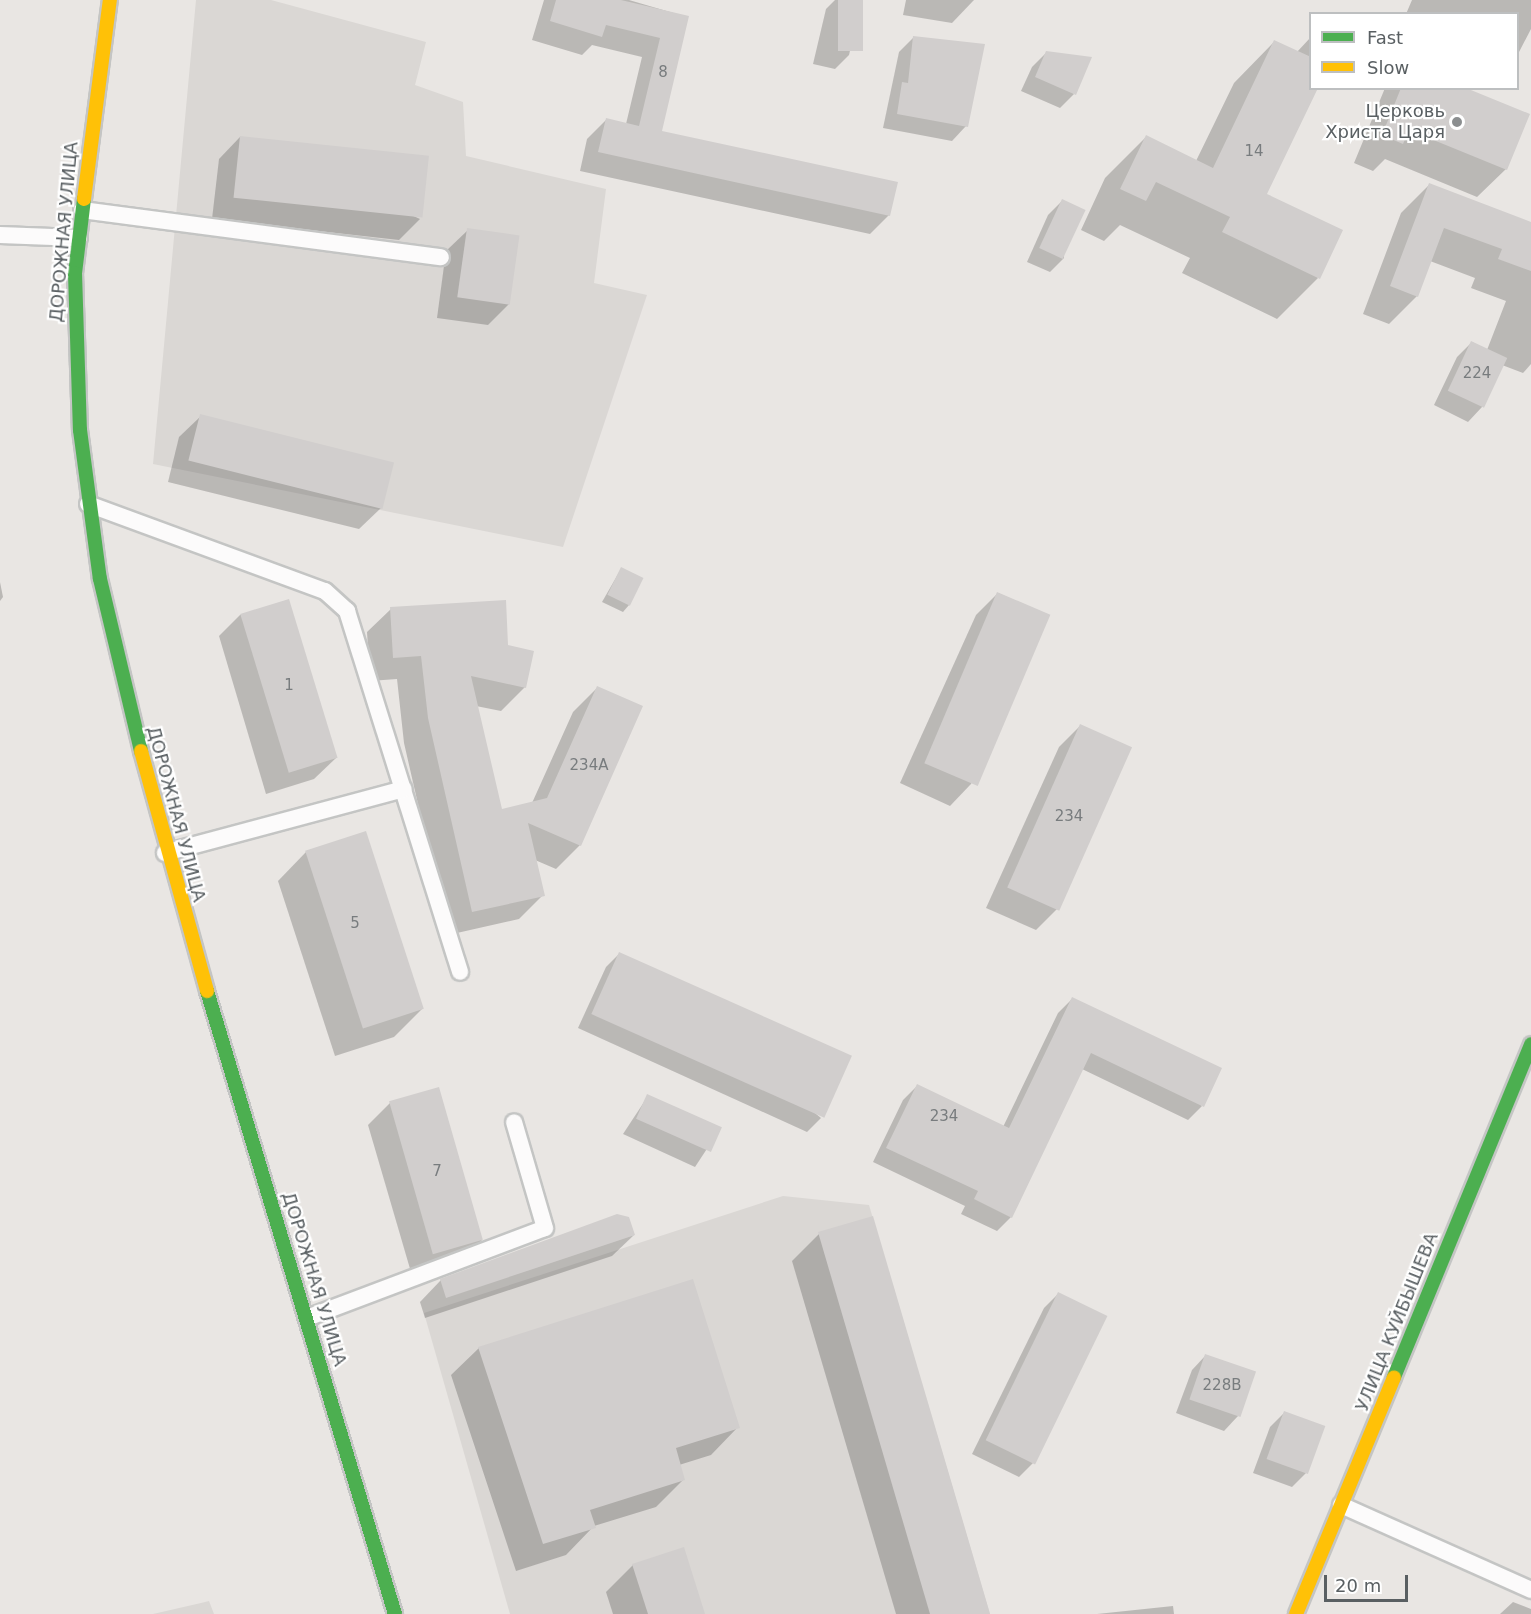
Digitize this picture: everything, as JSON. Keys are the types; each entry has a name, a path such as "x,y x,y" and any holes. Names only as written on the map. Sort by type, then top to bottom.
{"street":[{"name":"ДОРОЖНАЯ УЛИЦА","path":"110,0 79,238 74,342 88,504 122,681 165,853 395,1614"},
{"name":"УЛИЦА КУЙБЫШЕВА","path":"1296,1614 1531,1044"}],"lane":[{"path":"82,210 441,257"},
{"path":"0,235 79,238"},
{"path":"88,504 335,597 347,611 460,972"},
{"path":"165,853 404,789"},
{"path":"307,1318 545,1228 514,1122"},
{"path":"1341,1505 1531,1590"}],"shaded area":[{"path":"196,0 271,0 426,42 415,85 463,102 466,156 606,189 594,283 647,295 563,547 153,464"},
{"path":"783,1196 869,1205 990,1614 510,1614 424,1313"},
{"path":"209,1601 214,1614 153,1614 201,1603"}],"building":[{"path":"556,0 621,0 689,16 662,131 898,182 890,216 598,152 606,118 639,126 660,38 606,25 602,37 550,21"},
{"path":"838,0 863,0 863,51 838,51"},
{"path":"913,36 985,44 968,127 897,114 902,82 908,83"},
{"path":"1274,40 1309,56 1309,90 1317,90 1267,194 1343,230 1320,279 1222,232 1230,217 1156,182 1146,201 1120,189 1146,135 1213,168"},
{"path":"1046,51 1092,57 1076,95 1035,77"},
{"name":"Церковь Христа Царя","path":"1400,90 1471,90 1530,114 1507,170 1409,130 1403,144 1382,135"},
{"path":"240,136 429,156 422,218 234,198"},
{"path":"1429,183 1531,222 1531,271 1498,259 1502,249 1444,228 1418,297 1390,286"},
{"path":"1062,199 1086,210 1063,259 1039,248"},
{"path":"467,228 519,235 510,305 457,297"},
{"path":"1471,341 1507,358 1484,408 1448,391"},
{"path":"200,414 394,462 382,509 188,461"},
{"path":"621,567 643,578 630,606 607,595"},
{"path":"997,592 1050,615 978,786 924,763"},
{"path":"289,599 338,758 289,773 240,614"},
{"path":"506,600 508,645 534,651 526,688 471,676 502,809 547,798 597,686 643,706 581,846 528,823 545,896 472,912 428,718 421,656 393,658 390,607"},
{"path":"1080,724 1132,747 1059,911 1007,888"},
{"path":"366,831 424,1009 363,1029 305,851"},
{"path":"619,952 852,1056 824,1118 591,1014"},
{"path":"1072,997 1222,1068 1204,1107 1091,1053 1012,1218 974,1199 978,1191 886,1148 917,1084 1009,1128"},
{"path":"439,1087 483,1240 433,1254 389,1101"},
{"path":"647,1094 722,1127 711,1152 636,1119"},
{"path":"617,1214 629,1217 635,1235 446,1298 440,1279"},
{"path":"873,1216 990,1614 930,1614 818,1232"},
{"path":"693,1279 740,1428 676,1448 685,1480 590,1510 596,1528 543,1544 478,1347"},
{"path":"1058,1292 1107,1316 1035,1464 986,1440"},
{"path":"1205,1354 1256,1372 1240,1417 1189,1399"},
{"path":"1284,1411 1325,1426 1308,1474 1267,1459"},
{"path":"684,1547 705,1614 648,1614 632,1564"}],"traffic: fast":[{"path":"84,199 75,273 80,430 100,579 141,751"},
{"path":"207,991 395,1614"},
{"path":"1394,1377 1531,1044"}],"traffic: slow":[{"path":"84,199 110,0"},
{"path":"141,751 207,991"},
{"path":"1296,1614 1394,1377"}],"place":[{"name":"Церковь Христа Царя","path":"1457,122"}]}
